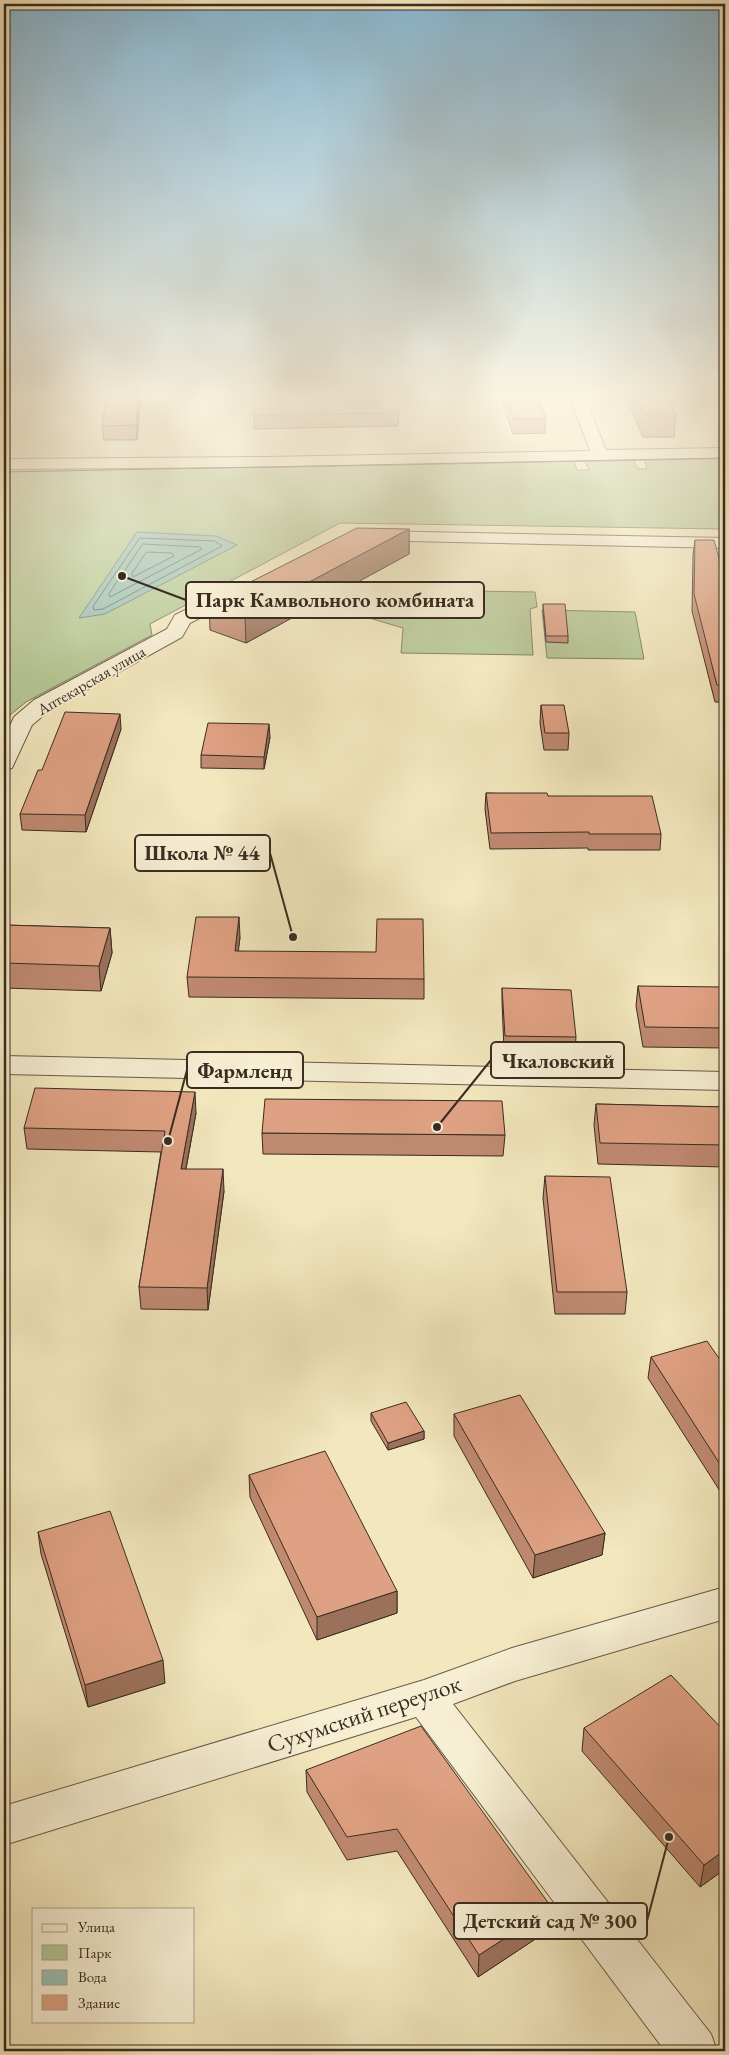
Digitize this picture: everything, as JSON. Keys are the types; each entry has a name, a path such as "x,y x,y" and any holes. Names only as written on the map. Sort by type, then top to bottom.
{"street":[{"path":"353,536 725,543"},
{"name":"Аптекарская улица","path":"4,763 22,722 42,704 175,633 182,619 261,579"},
{"path":"4,1065 725,1081"},
{"name":"Сухумский переулок","path":"4,1826 424,1697 512,1665 725,1603"},
{"path":"424,1697 694,2051"}],"green space":[{"path":"4,491 725,491 725,529 340,523 150,624 152,635 26,702 10,715 4,729"},
{"path":"401,590 535,592 537,607 530,609 533,655 401,653 403,628 359,615"},
{"path":"542,610 635,612 644,659 547,658"}],"water":[{"path":"137,532 216,536 237,545 105,614 79,618"}],"building":[{"path":"357,528 409,529 245,616 209,603"},
{"path":"695,540 714,540 725,580 725,685 717,685 694,594"},
{"path":"543,604 565,604 568,636 546,636"},
{"path":"541,705 564,705 569,733 545,733"},
{"path":"65,712 120,714 85,815 20,814 38,770 42,770"},
{"path":"208,723 269,724 264,757 201,755"},
{"path":"486,793 547,793 548,796 652,796 661,834 589,834 589,832 491,833"},
{"path":"722,794 725,794 725,807"},
{"path":"196,917 239,917 235,951 376,952 377,919 423,919 424,979 187,977"},
{"path":"4,925 110,928 99,966 4,963"},
{"path":"638,986 722,987 725,1001 725,1028 645,1027"},
{"path":"502,988 571,990 576,1037 505,1036"},
{"path":"35,1088 195,1092 181,1169 223,1169 207,1288 139,1287 165,1131 24,1128"},
{"path":"265,1099 502,1101 505,1135 262,1133"},
{"path":"596,1104 725,1107 725,1145 600,1143"},
{"path":"545,1176 610,1177 627,1292 557,1292"},
{"path":"707,1341 725,1367 725,1472 651,1357"},
{"path":"520,1395 605,1533 535,1555 454,1414"},
{"path":"406,1402 424,1431 388,1443 371,1413"},
{"path":"325,1451 397,1591 317,1617 249,1475"},
{"path":"110,1511 163,1660 85,1685 38,1532"},
{"path":"671,1675 725,1732 725,1850 704,1865 584,1728"},
{"path":"421,1726 552,1908 479,1955 397,1829 347,1837 306,1770"}],"place":[{"name":"Парк Камвольного комбината","path":"122,576"},
{"name":"Школа № 44","path":"293,937"},
{"name":"Чкаловский","path":"437,1127"},
{"name":"Фармленд","path":"168,1141"},
{"name":"Детский сад № 300","path":"669,1837"}]}
